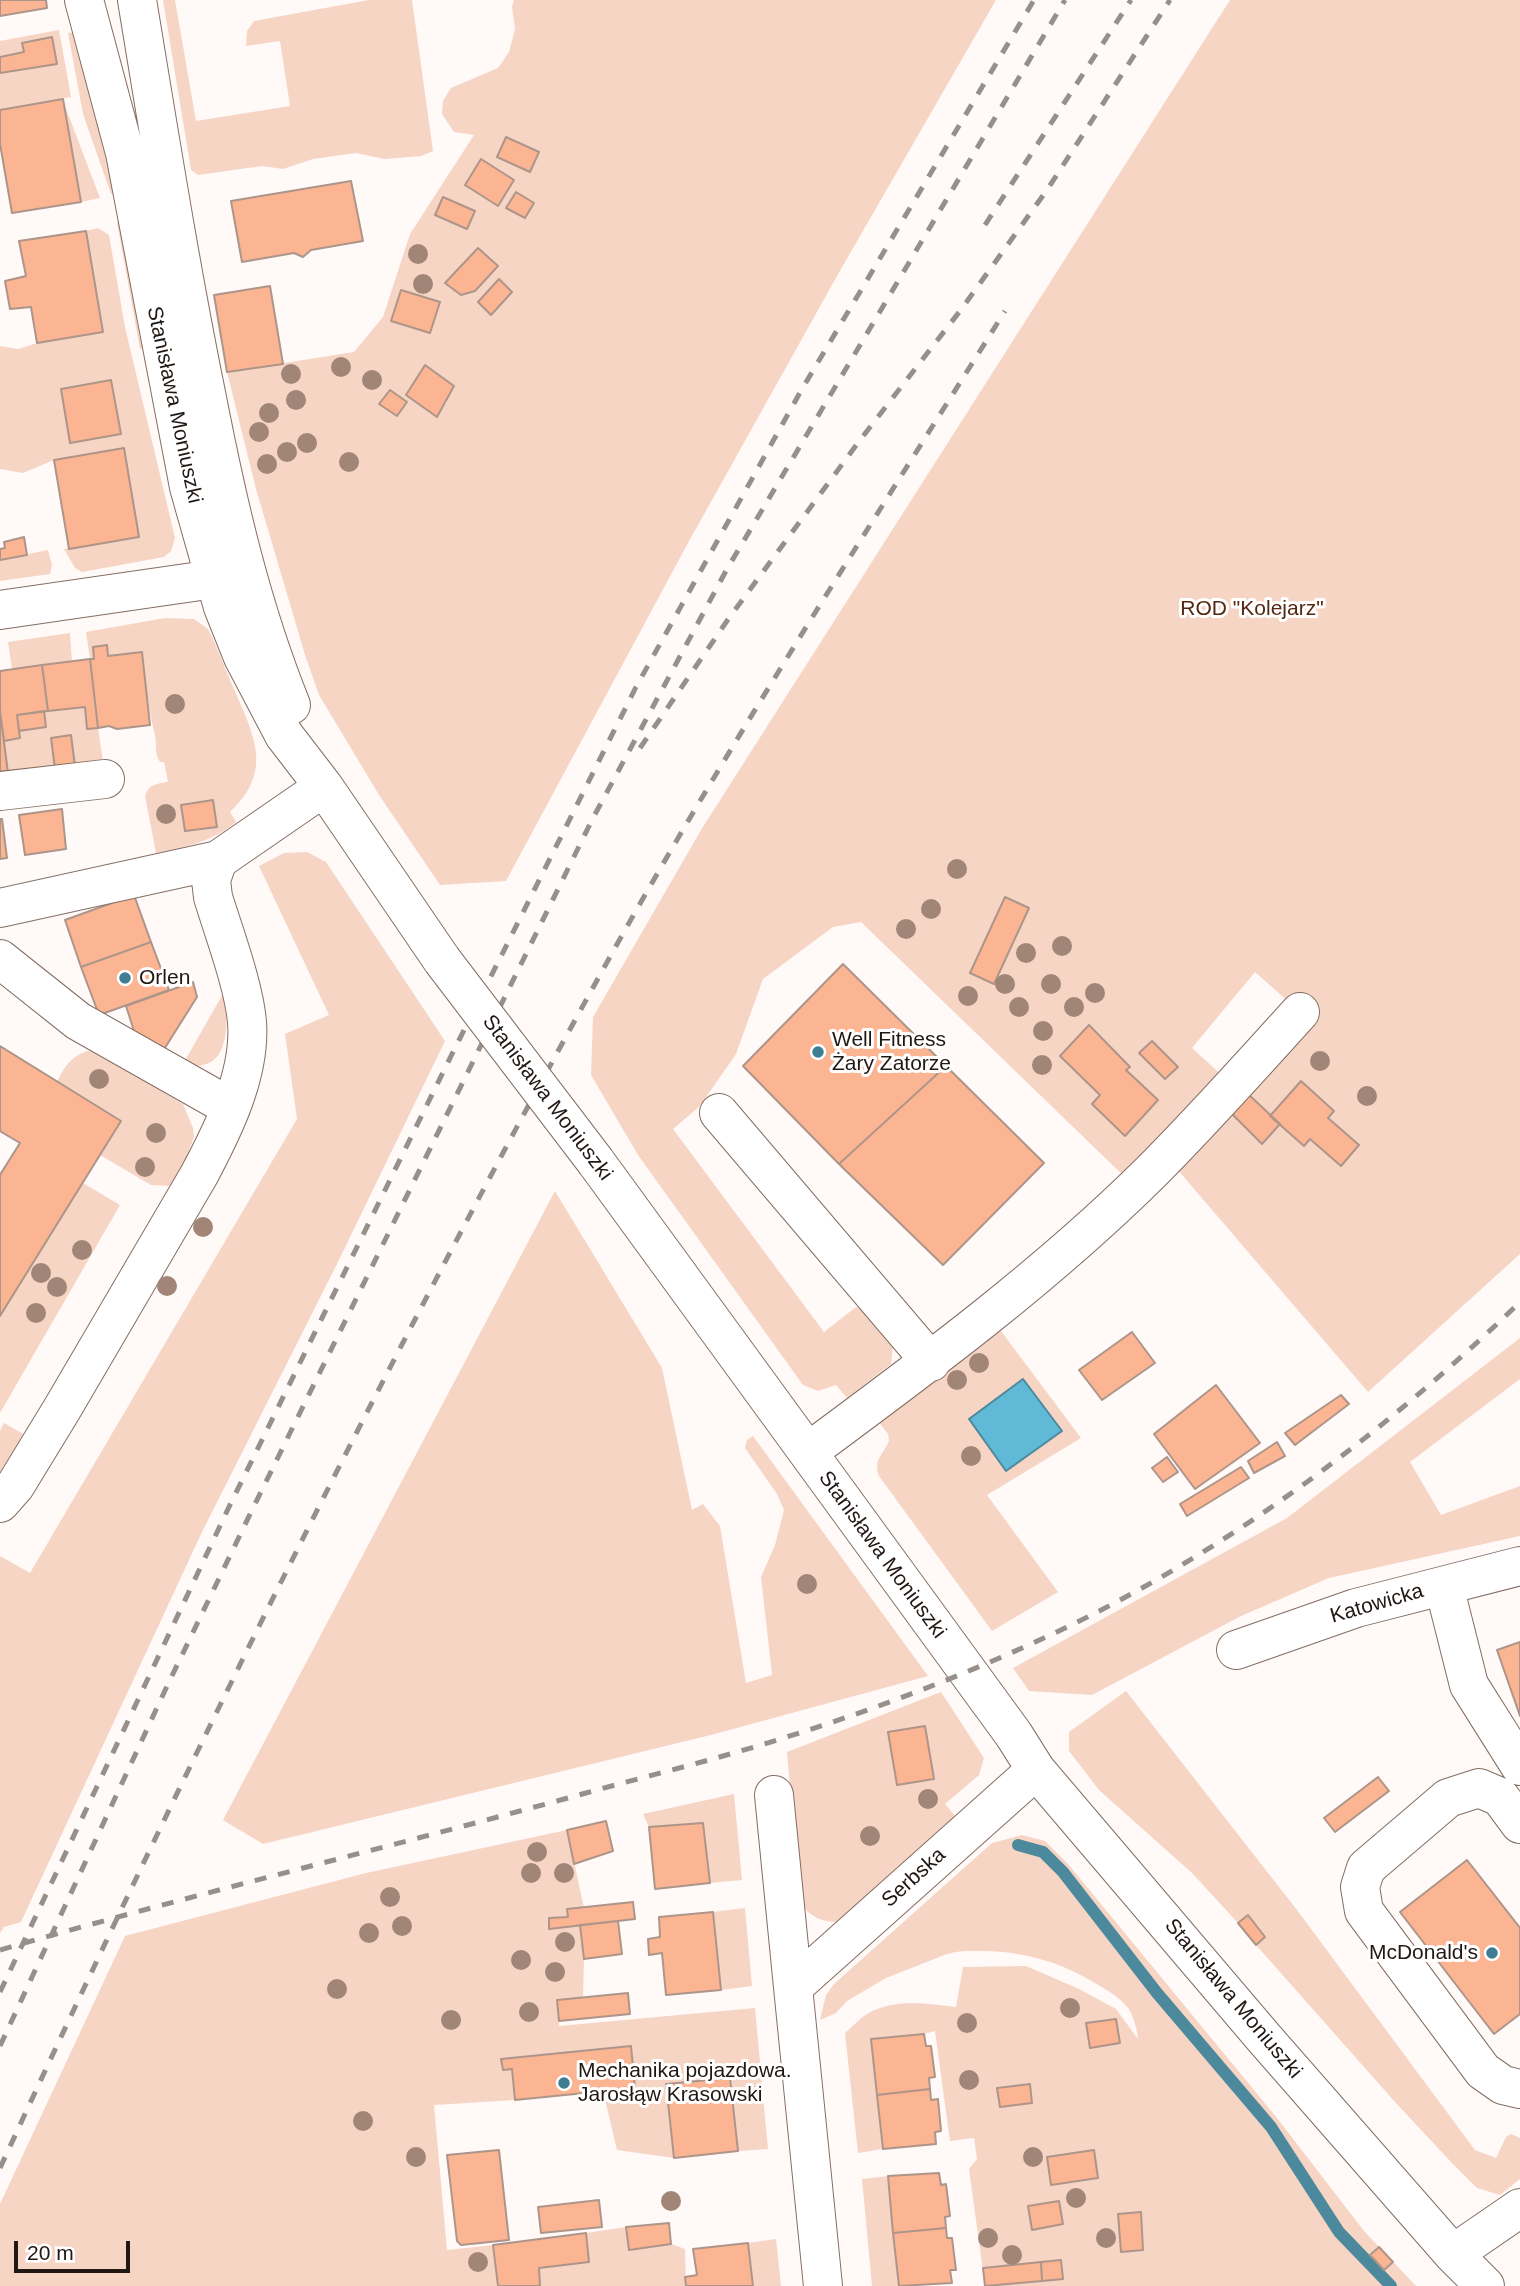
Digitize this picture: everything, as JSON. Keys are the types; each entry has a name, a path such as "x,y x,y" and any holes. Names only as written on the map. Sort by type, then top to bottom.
{"street":[{"name":"Stanisława Moniuszki","path":"84,0 125,153 189,487 214,579 243,657 284,735 324,787 442,960 596,1162 1014,1735 1036,1770 1264,2038 1453,2254 1485,2286"},
{"name":"Stanisława Moniuszki","path":"137,0 186,293 222,474 256,606 282,684 324,787"},
{"path":"0,610 214,579"},
{"path":"0,791 105,779"},
{"path":"0,908 218,860 324,787"},
{"path":"0,1503 16,1486 200,1175 230,1107 245,1053 247,1020 213,897 211,880 218,860"},
{"path":"0,960 78,1021 230,1107"},
{"path":"808,1452 931,1362 1034,1279 1149,1174 1300,1012"},
{"path":"719,1113 931,1362"},
{"name":"Katowicka","path":"1236,1650 1356,1608 1520,1566"},
{"path":"1444,1586 1469,1685 1520,1766"},
{"name":"Serbska","path":"793,1987 1036,1770"},
{"path":"1520,1824 1500,1797 1479,1788 1448,1798 1366,1868 1360,1887 1364,1910 1483,2071 1503,2085 1520,2089"},
{"path":"774,1796 823,2286"},
{"path":"1453,2254 1520,2208"}],"green space":[{"path":"163,0 175,0 196,121 290,106 280,41 246,46 247,31 254,21 369,0 412,0 433,151 421,156 384,159 356,153 313,159 283,169 262,166 198,175 191,170"},
{"path":"514,0 996,0 837,276 688,543 506,881 440,885 379,795 319,695 256,489 227,372 354,352 383,317 410,234 474,135 454,132 442,114 443,101 451,88 498,68 509,52 515,29 512,7","holes":["425,365 454,386 437,417 407,395"]},
{"name":"ROD \"Kolejarz\"","path":"1230,0 1520,0 1520,1254 1368,1392 1177,1169 1300,1012 1255,972 1192,1048 1227,1080 1128,1180 861,922 833,927 763,979 736,1054 700,1106 673,1129 824,1332 856,1307 866,1310 893,1345 891,1364 847,1398 836,1385 818,1391 803,1385 638,1155 591,1075 593,1017 701,830"},
{"path":"59,30 71,97 0,110 0,41"},
{"path":"75,32 117,192 111,194 83,114 68,33"},
{"path":"65,106 100,198 81,202"},
{"path":"117,222 120,222 148,347 140,349"},
{"path":"98,228 109,235 125,327 175,538 171,551 164,557 82,572 75,568 64,549 139,537 123,448 54,460 23,473 0,469 0,346 18,349 37,343 103,332 86,231"},
{"path":"48,550 52,565 50,574 0,581 0,560"},
{"path":"165,618 194,619 208,629 248,722 256,753 252,782 244,797 230,812 236,822 227,829 188,846 156,853 145,796 151,787 168,782 164,762 160,762 156,752 142,652 108,656 107,645 93,647 94,659 90,659 86,632","holes":["212,800 185,831 182,805"]},
{"path":"70,633 72,662 12,669 8,642"},
{"path":"85,707 87,729 98,728 104,769 9,781 4,741 20,738 19,731 46,727 44,711"},
{"path":"307,852 326,862 445,1041 337,1264 202,1532 21,1922 4,1927 0,1933 0,1556 30,1573 297,1119 285,1034 329,1015 259,866 284,853"},
{"path":"224,992 226,1032 218,1055 199,1066 183,1064"},
{"path":"92,1050 183,1104 194,1137 177,1181 170,1186 151,1185 100,1155 121,1121 57,1082 70,1061"},
{"path":"83,1183 120,1205 0,1413 0,1316"},
{"path":"555,1191 662,1368 692,1510 703,1504 720,1526 746,1683 772,1675 761,1577 775,1545 784,1510 777,1494 745,1448 747,1440 753,1436 928,1676 711,1735 263,1844 223,1820"},
{"path":"1001,1331 1081,1438 987,1495 1058,1592 992,1631 879,1476 878,1462 889,1441 888,1434 878,1421"},
{"path":"1520,1338 1520,1379 1410,1462 1441,1515 1520,1486 1520,1536 1329,1578 1241,1616 1092,1695 1029,1691 1013,1668 1287,1518"},
{"path":"4,1423 27,1436 0,1475 0,1431"},
{"path":"1126,1691 1297,1910 1475,2150 1496,2158 1506,2137 1511,2134 1520,2138 1520,2179 1500,2195 1477,2188 1395,2102 1256,1945 1265,1937 1248,1916 1238,1923 1192,1873 1099,1790 1069,1751 1069,1732"},
{"path":"941,1692 984,1758 979,1775 945,1804 956,1817 839,1922 817,1918 800,1903 787,1752"},
{"path":"734,1794 742,1880 710,1883 703,1823 649,1827 643,1814"},
{"path":"567,1830 584,1908 568,1917 549,1918 549,1928 580,1925 584,1959 583,1998 557,2000 559,2026 755,2008 768,2149 738,2151 730,2078 667,2084 674,2158 617,2150 603,2091 635,2088 630,2046 502,2060 503,2070 512,2069 515,2100 434,2105 447,2250 493,2245 498,2286 0,2286 0,2204 125,1936 366,1873"},
{"path":"1022,1835 1045,1841 1068,1864 1277,2118 1364,2231 1416,2286 985,2286 969,2169 977,2159 974,2138 950,2141 935,2031 871,2040 883,2149 858,2153 845,2033 867,2014 888,2006 911,2003 956,2007 963,1967 1026,1966 1116,2009 1138,2039 1128,2008 1106,1990 1058,1965 1030,1956 1000,1952 966,1951 947,1954 886,1978 847,2001 836,2013 820,2020 826,1995 834,1984 992,1843"},
{"path":"745,1908 752,1986 721,1990 713,1912"},
{"path":"888,2176 899,2286 872,2286 862,2179"},
{"path":"626,2227 629,2249 671,2244 685,2249 686,2286 540,2286 539,2268 589,2262 586,2233"},
{"path":"776,2239 781,2286 753,2286 748,2243"}],"water":[{"path":"1023,1379 1062,1431 1006,1471 969,1419"}],"building":[{"path":"0,0 46,0 47,8 0,16"},
{"path":"52,37 57,64 0,73 0,57 24,52 22,43"},
{"path":"63,99 81,202 12,213 0,144 0,110"},
{"path":"506,137 539,152 530,172 497,157"},
{"path":"481,159 514,180 498,206 465,185"},
{"path":"351,181 363,241 311,250 303,257 294,253 242,262 231,201"},
{"path":"516,192 534,203 525,218 506,208"},
{"path":"443,197 475,211 467,229 435,215"},
{"path":"86,231 103,332 37,343 31,307 10,309 5,281 26,276 19,241"},
{"path":"478,248 498,266 475,291 461,295 445,283"},
{"path":"499,279 512,292 491,315 478,302"},
{"path":"270,286 283,364 227,372 214,295"},
{"path":"401,290 440,302 430,333 391,321"},
{"path":"425,365 454,386 437,417 406,395"},
{"path":"111,380 121,434 70,443 61,389"},
{"path":"390,390 407,402 397,416 379,404"},
{"path":"124,448 139,537 69,549 54,460"},
{"path":"24,537 27,555 0,560 0,549 5,548 4,542"},
{"path":"107,645 108,656 142,652 150,725 98,728 90,659 94,659 93,647"},
{"path":"90,659 98,728 87,729 85,707 48,711 42,665"},
{"path":"42,665 48,711 17,715 20,738 4,741 0,711 0,671"},
{"path":"0,711 9,781 0,782"},
{"path":"44,711 46,727 19,731 17,715"},
{"path":"71,735 76,774 56,777 51,738"},
{"path":"213,800 217,827 185,831 181,805"},
{"path":"62,809 66,849 25,855 19,815"},
{"path":"0,819 7,858 0,859"},
{"path":"134,895 151,942 81,967 65,920"},
{"path":"1005,897 1029,908 994,984 970,973"},
{"name":"Orlen","path":"151,942 169,990 99,1015 81,967"},
{"path":"843,964 946,1066 839,1164 743,1066"},
{"path":"193,982 197,997 163,1051 135,1034 126,1006"},
{"path":"1089,1025 1130,1067 1126,1070 1158,1100 1125,1136 1092,1104 1100,1095 1060,1056"},
{"path":"1152,1041 1178,1067 1165,1079 1139,1053"},
{"path":"0,1046 121,1121 0,1316 0,1175 20,1143 0,1131"},
{"path":"946,1066 1044,1163 943,1265 839,1164"},
{"path":"1301,1081 1334,1111 1328,1118 1359,1145 1341,1166 1310,1139 1304,1146 1270,1116"},
{"path":"1248,1094 1280,1124 1262,1144 1231,1113"},
{"path":"1132,1332 1155,1363 1102,1400 1079,1370"},
{"path":"1216,1385 1260,1443 1195,1489 1154,1434"},
{"path":"1341,1395 1349,1404 1295,1445 1285,1433"},
{"path":"1277,1442 1285,1456 1254,1473 1248,1461"},
{"path":"1167,1457 1178,1472 1163,1482 1152,1468"},
{"path":"1241,1467 1249,1478 1187,1516 1180,1504"},
{"path":"1520,1642 1520,1716 1497,1650"},
{"path":"925,1726 934,1779 897,1785 888,1732"},
{"path":"1378,1777 1389,1791 1335,1832 1324,1818"},
{"path":"606,1821 613,1851 574,1864 567,1830"},
{"path":"703,1823 710,1883 655,1889 649,1827"},
{"path":"1467,1860 1520,1928 1520,2014 1494,2034 1400,1912"},
{"path":"633,1902 635,1919 549,1929 549,1918 568,1917 567,1909"},
{"path":"713,1912 721,1990 666,1995 662,1953 649,1955 648,1939 660,1937 659,1917"},
{"path":"1248,1915 1265,1937 1256,1945 1238,1923"},
{"path":"618,1921 622,1954 584,1959 580,1925"},
{"path":"628,1993 630,2014 559,2021 557,2000"},
{"path":"1116,2019 1120,2043 1090,2048 1086,2023"},
{"path":"924,2034 926,2046 931,2046 935,2077 929,2078 930,2089 877,2095 871,2039"},
{"path":"631,2046 635,2088 515,2100 512,2069 503,2070 501,2059"},
{"path":"730,2078 738,2151 674,2158 666,2084"},
{"path":"1030,2084 1032,2103 1000,2107 997,2088"},
{"path":"930,2089 931,2100 938,2099 941,2131 935,2132 936,2144 883,2149 877,2095"},
{"path":"499,2150 509,2240 461,2245 457,2241 447,2155"},
{"path":"1094,2150 1098,2178 1051,2185 1047,2157"},
{"path":"939,2173 941,2185 946,2184 950,2216 945,2217 946,2228 893,2233 888,2176"},
{"path":"599,2200 602,2227 541,2233 538,2207"},
{"path":"1059,2201 1063,2224 1032,2230 1028,2206"},
{"path":"1141,2212 1143,2250 1121,2252 1118,2214"},
{"path":"669,2223 671,2244 629,2250 626,2227"},
{"path":"946,2228 947,2238 952,2238 956,2270 950,2270 952,2283 899,2286 893,2233"},
{"path":"586,2233 589,2262 539,2268 540,2286 498,2286 493,2245"},
{"path":"748,2243 753,2286 686,2286 685,2277 697,2275 693,2249"},
{"path":"1379,2247 1393,2262 1384,2270 1370,2255"},
{"path":"1061,2260 1063,2279 1042,2281 1041,2262"},
{"path":"1041,2262 1042,2281 985,2286 983,2268"}],"waterway":[{"path":"1018,1845 1043,1852 1063,1872 1157,1993 1271,2127 1339,2232 1391,2286"}],"railway":[{"path":"0,1992 228,1509 636,687 802,389 1034,0"},
{"path":"0,2046 168,1684 593,818 727,569 1065,0"},
{"path":"985,225 1131,0"},
{"path":"640,748 729,618 860,440 960,311 1047,190 1170,0"},
{"path":"0,2168 215,1715 365,1416 521,1120 601,973 698,805 798,639 1005,311"},
{"path":"0,1950 716,1758 848,1717 979,1667 1125,1597 1246,1524 1361,1441 1469,1350 1520,1302"}],"place":[{"name":"Orlen","path":"125,978"},
{"name":"Well Fitness Żary Zatorze","path":"818,1052"},
{"name":"McDonald's","path":"1492,1953"},
{"name":"Mechanika pojazdowa. Jarosłąw Krasowski","path":"564,2083"}]}
